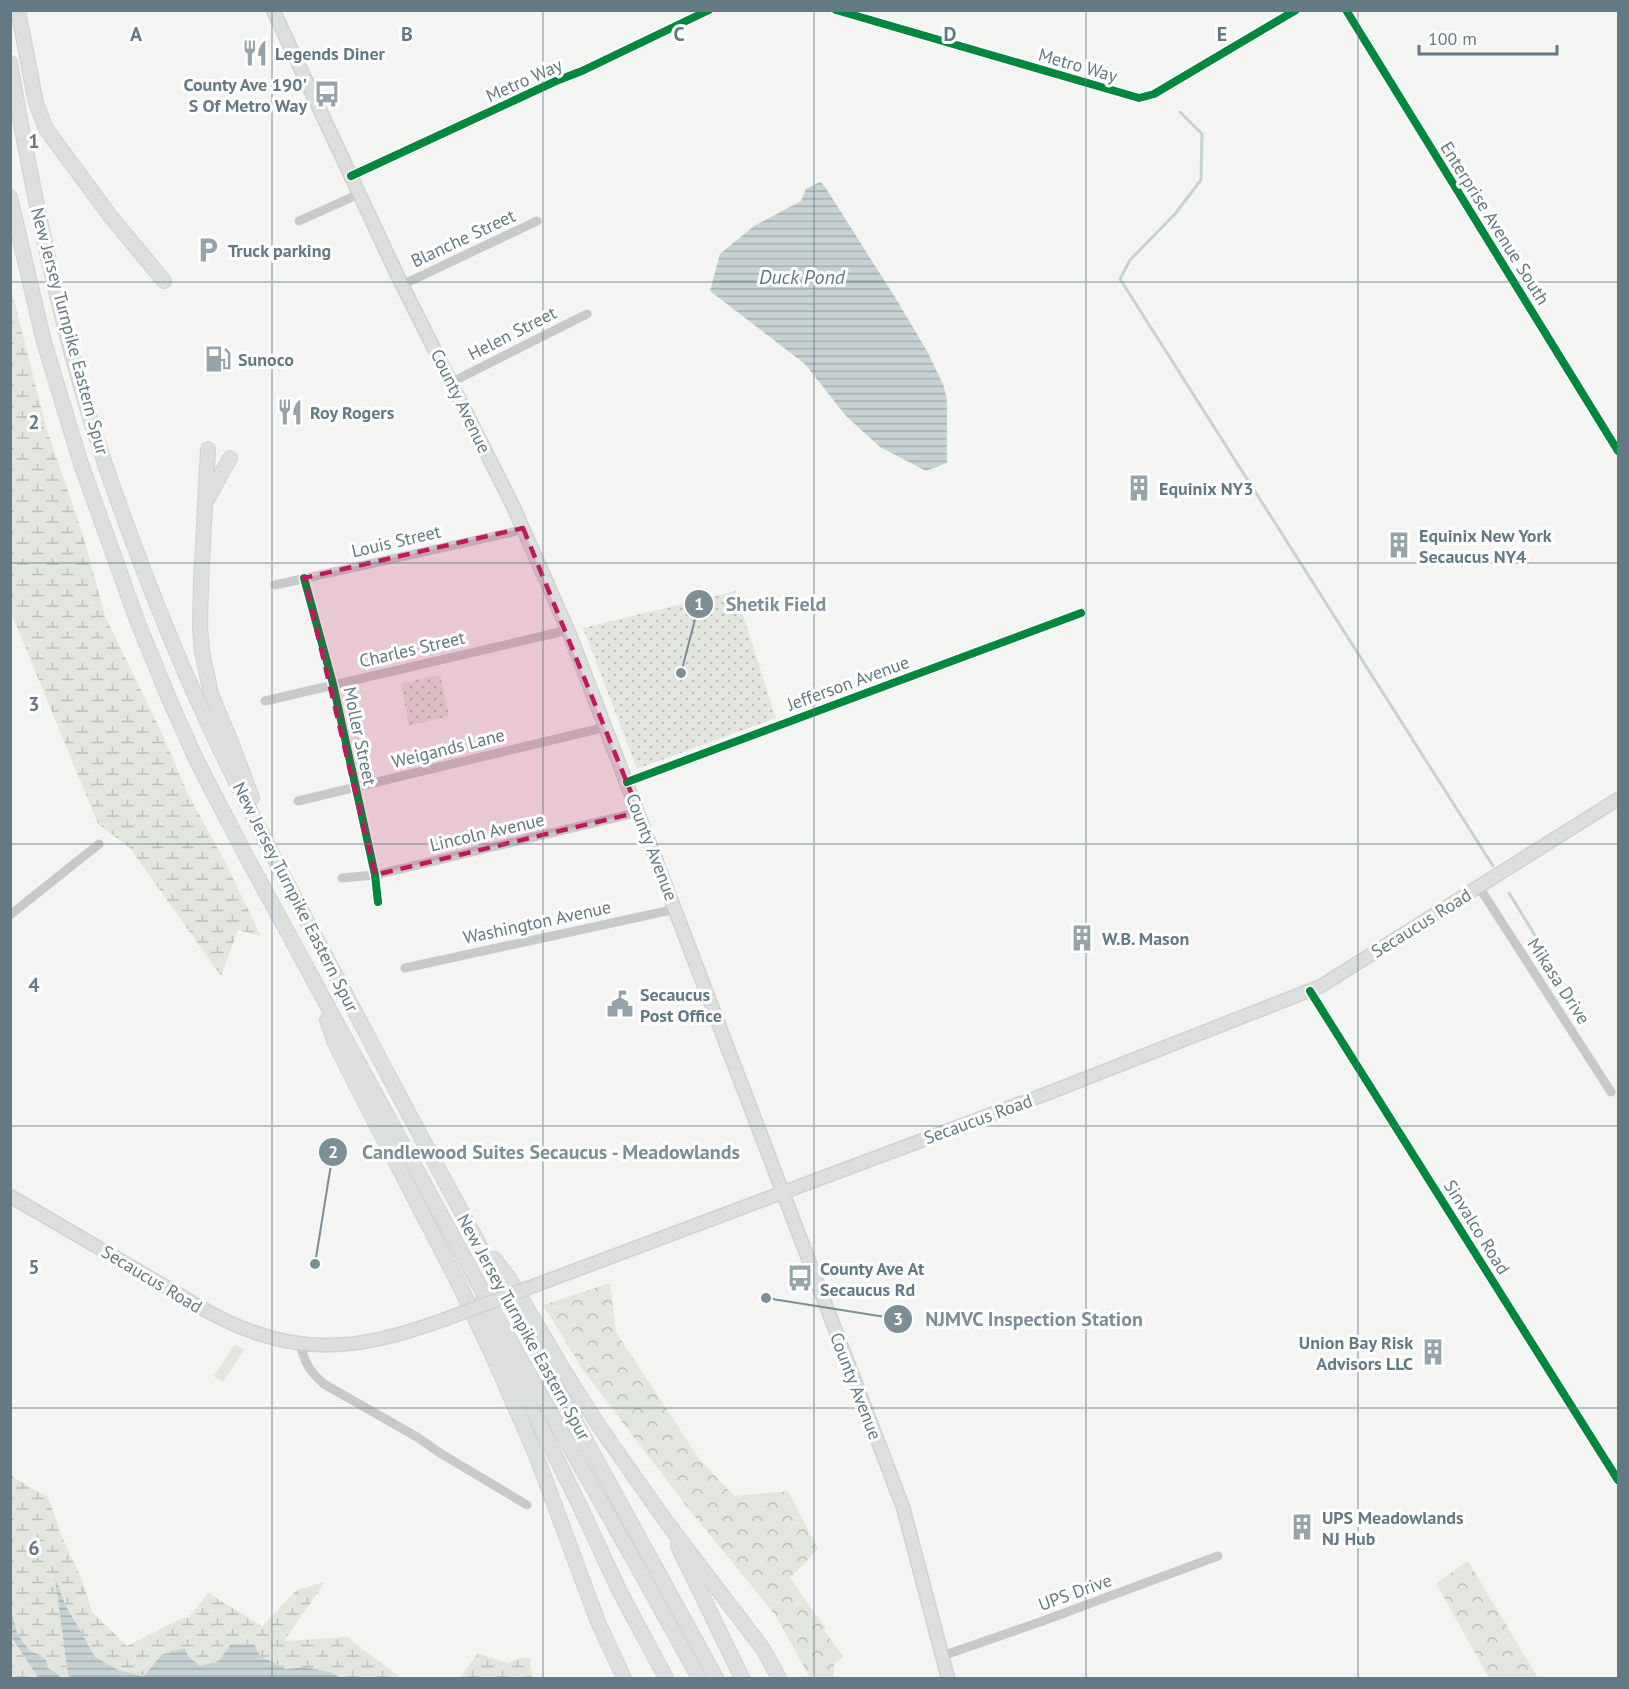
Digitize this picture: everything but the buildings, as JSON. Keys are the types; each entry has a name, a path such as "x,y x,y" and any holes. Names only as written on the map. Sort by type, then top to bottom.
{"highway":[{"path":"18,10 36,103 46,129 111,217 165,281"},
{"name":"New Jersey Turnpike Eastern Spur","path":"10,63 48,258 77,370 108,470 137,552 192,687 223,756 275,859 470,1229 716,1678"},
{"name":"New Jersey Turnpike Eastern Spur","path":"10,197 34,302 62,404 91,494 130,603 205,777 512,1344 699,1678"},
{"path":"208,449 200,616 202,651 214,703 275,859"},
{"path":"205,505 230,458"},
{"path":"311,976 334,1041 460,1286 520,1418 552,1495 598,1622 624,1678"},
{"path":"432,1198 451,1249 577,1500 620,1592 666,1678"},
{"path":"470,1229 509,1278 584,1403 665,1520 763,1649 779,1678"},
{"path":"665,1520 742,1678"}],"main road":[{"name":"County Avenue","path":"273,10 402,285 523,528 567,629 903,1506 948,1678"},
{"name":"Secaucus Road","path":"10,1196 233,1326 261,1336 300,1344 337,1346 372,1341 416,1330 443,1320 1051,1092 1321,987 1618,799"}],"street":[{"name":"Metro Way","path":"351,176 560,79 582,71 709,10"},
{"name":"Metro Way","path":"836,10 1139,98 1154,94 1296,10"},
{"name":"Enterprise Avenue South","path":"1346,10 1618,451"},
{"path":"299,221 360,194"},
{"name":"Blanche Street","path":"402,285 537,221"},
{"name":"Helen Street","path":"452,382 587,314"},
{"name":"Louis Street","path":"275,585 523,528"},
{"name":"Moller Street","path":"304,578 333,684 375,874 378,902"},
{"name":"Jefferson Avenue","path":"627,782 1081,613"},
{"name":"Charles Street","path":"265,701 567,629"},
{"name":"Weigands Lane","path":"297,801 606,727"},
{"name":"Lincoln Avenue","path":"342,878 375,874 639,812"},
{"path":"10,915 99,844"},
{"name":"Mikasa Drive","path":"1479,887 1611,1092"},
{"name":"Washington Avenue","path":"405,968 676,909"},
{"name":"Sinvalco Road","path":"1310,990 1618,1480"},
{"path":"300,1344 305,1363 313,1375 324,1384 417,1437 527,1505"},
{"name":"UPS Drive","path":"942,1656 1218,1556"}],"highlighted area":[{"path":"523,528 639,812 375,875 304,578"}],"green space":[{"path":"11,288 46,427 83,535 105,616 161,731 187,792 223,858 261,936 238,930 221,976 130,848 98,824 11,612"},
{"path":"735,591 776,718 637,769 583,628"},
{"path":"440,675 449,716 409,726 401,683"},
{"path":"610,1283 616,1332 700,1460 734,1496 788,1491 818,1549 790,1578 844,1657 834,1664 834,1678 810,1678 776,1616 687,1507 583,1370 543,1305"},
{"path":"235,1344 244,1350 223,1382 214,1376"},
{"path":"10,1471 14,1478 48,1497 63,1539 83,1582 92,1612 127,1646 180,1619 189,1617 208,1593 262,1626 297,1590 325,1582 284,1641 347,1637 401,1678 341,1678 330,1672 305,1667 286,1669 260,1656 199,1665 188,1656 186,1648 161,1655 144,1676 120,1671 95,1658 65,1604 56,1581 68,1675 71,1678 60,1678 48,1668 40,1655 30,1651 26,1646 17,1633 11,1614"},
{"path":"1468,1561 1538,1678 1489,1678 1436,1583"},
{"path":"10,1637 37,1676 36,1678 11,1678"},
{"path":"478,1653 507,1663 521,1658 530,1658 532,1678 460,1678"}],"water":[{"name":"Duck Pond","path":"820,182 898,302 943,384 947,399 947,463 926,471 880,447 846,416 805,364 710,291 720,254 754,226 801,201 806,189"},
{"path":"55,1578 65,1604 95,1657 120,1671 144,1676 161,1655 185,1648 188,1656 199,1665 218,1662 231,1644 254,1644 260,1656 286,1669 305,1667 330,1672 341,1678 71,1678 68,1675"},
{"path":"11,1614 17,1633 26,1646 30,1651 46,1660 48,1668 60,1678 36,1678 37,1676 11,1637"}],"waterway":[{"path":"1180,112 1202,134 1201,180 1175,214 1130,260 1120,279 1493,866"},
{"path":"1509,893 1549,958"}],"cycle path":[{"path":"351,176 582,71 709,10"},
{"path":"836,10 1139,98 1154,94 1296,10"},
{"path":"1346,10 1618,451"},
{"path":"304,578 333,684 375,875 378,902"},
{"path":"627,782 1081,613"},
{"path":"1310,991 1618,1480"}],"place":[{"name":"Legends Diner","path":"255,53"},
{"name":"County Ave 190' S Of Metro Way","path":"327,94"},
{"name":"Truck parking","path":"208,250"},
{"name":"Sunoco","path":"218,359"},
{"name":"Roy Rogers","path":"290,412"},
{"name":"Equinix NY3","path":"1139,488"},
{"name":"Equinix New York Secaucus NY4","path":"1399,545"},
{"name":"Shetik Field","path":"681,673"},
{"name":"W.B. Mason","path":"1082,938"},
{"name":"Secaucus Post Office","path":"620,1004"},
{"name":"Candlewood Suites Secaucus - Meadowlands","path":"315,1264"},
{"name":"County Ave At Secaucus Rd","path":"800,1278"},
{"name":"NJMVC Inspection Station","path":"766,1298"},
{"name":"Union Bay Risk Advisors LLC","path":"1433,1352"},
{"name":"UPS Meadowlands NJ Hub","path":"1302,1527"}]}
